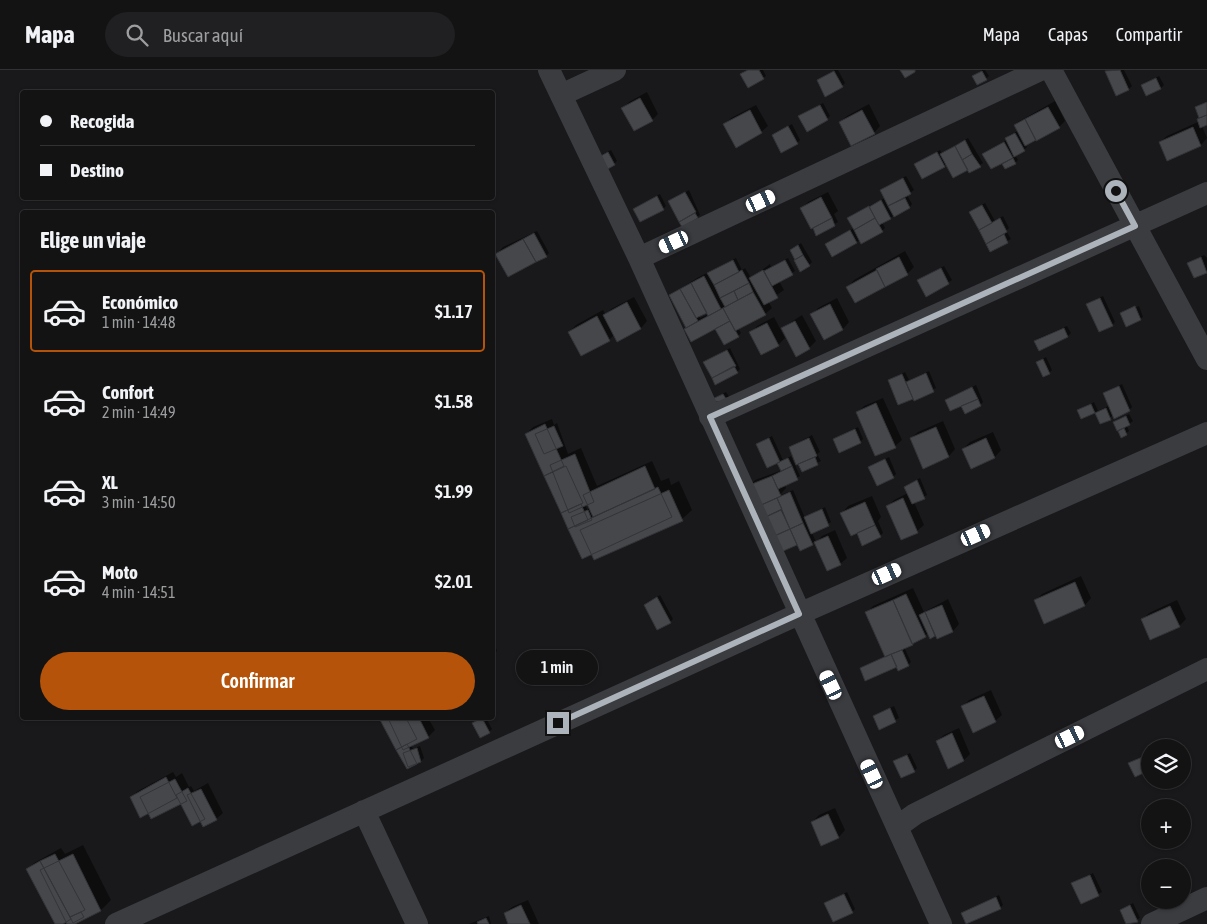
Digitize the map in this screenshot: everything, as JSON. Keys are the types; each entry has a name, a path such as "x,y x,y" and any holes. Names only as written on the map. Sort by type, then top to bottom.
{"street":[{"path":"549,70 639,258 941,924"},
{"path":"561,95 615,70"},
{"path":"639,258 1040,70"},
{"path":"1051,70 1207,359"},
{"path":"710,417 1207,193"},
{"path":"128,922 364,811 799,614 1207,433"},
{"path":"897,827 915,814 1207,670"},
{"path":"364,811 417,924"},
{"path":"1152,924 1207,898"}],"building":[{"path":"748,70 759,70 764,79 748,88 740,74"},
{"path":"900,70 915,70 915,72 905,78"},
{"path":"1120,70 1129,90 1116,96 1105,71"},
{"path":"834,71 843,87 825,97 817,80"},
{"path":"982,71 987,80 977,85 972,76"},
{"path":"1156,78 1161,89 1146,96 1141,85"},
{"path":"640,98 653,121 634,131 621,108"},
{"path":"1207,102 1207,115 1199,118 1195,107"},
{"path":"820,105 828,120 807,132 798,116"},
{"path":"1048,107 1060,128 1036,141 1025,119"},
{"path":"750,110 762,133 736,148 723,124"},
{"path":"862,110 875,134 851,146 839,122"},
{"path":"1207,115 1207,125 1200,128 1197,119"},
{"path":"1025,119 1036,140 1025,146 1014,125"},
{"path":"788,126 798,144 781,153 772,135"},
{"path":"1193,127 1201,146 1167,161 1159,142"},
{"path":"1015,133 1025,151 1014,157 1005,138"},
{"path":"965,140 972,154 962,160 955,146"},
{"path":"1004,142 1013,158 991,169 982,154"},
{"path":"955,146 968,170 953,178 940,154"},
{"path":"608,152 615,165 604,171 597,158"},
{"path":"937,152 945,167 922,179 914,164"},
{"path":"972,154 981,167 969,173 962,160"},
{"path":"1013,158 1016,164 1005,169 1002,164"},
{"path":"903,178 911,194 888,206 880,190"},
{"path":"685,192 696,212 679,222 668,201"},
{"path":"657,196 664,210 640,222 633,209"},
{"path":"821,197 832,218 811,229 800,208"},
{"path":"905,198 910,208 894,217 888,206"},
{"path":"881,200 891,219 879,225 869,207"},
{"path":"982,205 992,223 979,230 969,212"},
{"path":"869,206 875,218 854,230 847,218"},
{"path":"695,213 698,218 682,227 679,222"},
{"path":"832,218 835,226 816,236 813,228"},
{"path":"875,218 883,232 861,244 854,230"},
{"path":"1000,218 1007,232 986,244 979,230"},
{"path":"850,230 857,243 832,257 825,244"},
{"path":"534,233 547,257 536,262 523,239"},
{"path":"1004,234 1008,243 990,252 986,244"},
{"path":"523,239 536,262 508,277 495,254"},
{"path":"798,245 803,255 795,260 790,250"},
{"path":"803,255 810,266 800,272 794,260"},
{"path":"899,257 908,275 885,287 876,269"},
{"path":"1201,257 1207,273 1194,278 1187,263"},
{"path":"733,260 739,272 714,285 707,273"},
{"path":"785,260 793,275 772,286 764,271"},
{"path":"941,268 949,284 926,297 917,280"},
{"path":"742,270 749,283 720,298 714,285"},
{"path":"763,270 778,298 764,305 749,278"},
{"path":"877,270 885,287 855,303 846,287"},
{"path":"704,276 721,309 708,316 691,283"},
{"path":"691,283 707,313 696,318 680,289"},
{"path":"749,283 753,292 738,300 734,291"},
{"path":"680,289 698,321 686,328 669,295"},
{"path":"734,291 738,300 725,307 720,298"},
{"path":"753,292 766,315 735,331 723,308"},
{"path":"1100,298 1113,326 1099,332 1086,304"},
{"path":"627,302 641,329 617,342 603,315"},
{"path":"830,304 843,330 824,340 810,314"},
{"path":"1135,306 1141,320 1126,327 1120,313"},
{"path":"723,308 730,321 691,342 684,329"},
{"path":"597,316 610,341 581,356 568,332"},
{"path":"730,321 739,337 724,345 715,329"},
{"path":"795,321 810,349 796,357 781,328"},
{"path":"767,323 779,346 761,355 749,332"},
{"path":"1064,328 1068,337 1039,351 1034,341"},
{"path":"727,350 736,366 712,378 703,362"},
{"path":"1043,359 1050,374 1043,377 1036,362"},
{"path":"734,366 738,373 715,385 712,378"},
{"path":"926,373 934,392 914,401 906,382"},
{"path":"902,374 913,399 898,405 888,380"},
{"path":"1119,386 1130,411 1114,419 1103,393"},
{"path":"972,387 978,399 950,411 945,400"},
{"path":"723,394 728,402 708,401"},
{"path":"978,399 981,406 965,414 961,406"},
{"path":"876,403 896,448 875,456 856,412"},
{"path":"1091,404 1095,413 1081,419 1077,410"},
{"path":"1106,408 1111,420 1100,424 1095,413"},
{"path":"1126,416 1130,425 1117,431 1113,422"},
{"path":"545,424 564,466 544,476 525,434"},
{"path":"554,426 563,446 544,454 535,434"},
{"path":"936,427 949,457 923,469 910,438"},
{"path":"1124,428 1127,435 1121,438 1118,431"},
{"path":"855,429 861,443 839,453 833,439"},
{"path":"769,438 780,462 767,468 756,444"},
{"path":"809,438 817,456 796,465 789,447"},
{"path":"986,438 995,458 971,469 962,449"},
{"path":"575,454 594,502 569,513 550,465"},
{"path":"815,457 818,465 802,472 798,464"},
{"path":"788,458 792,466 781,471 777,463"},
{"path":"885,459 894,478 877,486 868,467"},
{"path":"566,466 583,503 561,513 544,476"},
{"path":"645,466 655,489 593,517 583,495"},
{"path":"792,466 798,480 778,489 772,476"},
{"path":"772,476 781,496 757,507 747,486"},
{"path":"917,480 925,499 912,504 904,487"},
{"path":"658,487 672,517 582,559 568,529"},
{"path":"669,490 683,521 594,560 580,530"},
{"path":"790,492 803,523 790,529 777,498"},
{"path":"777,498 782,509 757,521 752,509"},
{"path":"903,498 918,533 901,540 886,506"},
{"path":"865,502 875,525 851,536 840,513"},
{"path":"581,504 588,520 568,529 561,513"},
{"path":"822,509 829,526 811,534 804,517"},
{"path":"588,510 592,520 575,527 571,517"},
{"path":"781,510 790,529 766,540 757,521"},
{"path":"803,523 813,545 800,551 790,529"},
{"path":"875,525 881,537 862,546 857,533"},
{"path":"790,529 797,545 774,555 767,539"},
{"path":"828,536 841,565 827,571 814,542"},
{"path":"1075,582 1085,606 1044,624 1034,600"},
{"path":"906,594 926,637 912,644 893,600"},
{"path":"657,597 671,623 657,630 644,605"},
{"path":"893,600 913,645 885,657 865,612"},
{"path":"942,605 953,632 937,639 925,612"},
{"path":"1170,606 1180,627 1150,640 1141,619"},
{"path":"925,612 935,636 930,639 919,615"},
{"path":"902,650 909,666 898,671 891,654"},
{"path":"891,654 897,667 865,681 860,668"},
{"path":"984,696 996,722 973,733 961,706"},
{"path":"890,708 896,722 879,730 873,716"},
{"path":"380,720 407,720 417,739 396,750"},
{"path":"389,720 420,720 429,738 403,750"},
{"path":"483,720 490,733 480,738 472,723"},
{"path":"952,733 964,761 948,769 936,741"},
{"path":"407,744 417,764 407,769 396,750"},
{"path":"417,748 421,762 408,767 403,753"},
{"path":"907,755 915,772 901,778 893,761"},
{"path":"1141,758 1141,774 1135,777 1128,763"},
{"path":"166,777 177,798 140,818 130,797"},
{"path":"175,779 187,801 151,819 140,797"},
{"path":"188,788 205,819 192,826 176,795"},
{"path":"201,789 217,820 203,827 187,795"},
{"path":"828,814 839,838 821,846 811,822"},
{"path":"55,854 85,910 70,917 40,861"},
{"path":"73,854 101,911 75,924 67,924 40,870"},
{"path":"40,861 71,919 63,924 55,924 26,869"},
{"path":"1090,875 1099,896 1081,904 1071,883"},
{"path":"844,894 853,913 833,922 824,903"},
{"path":"996,897 1001,909 966,924 961,913"},
{"path":"521,905 530,924 508,924 504,913"},
{"path":"1130,905 1138,922 1126,924 1120,910"},
{"path":"81,912 84,917 73,923 70,917"},
{"path":"486,918 489,924 478,924 477,922"}],"route":[{"path":"558,723 799,614 710,417 1135,226 1116,191"}]}
